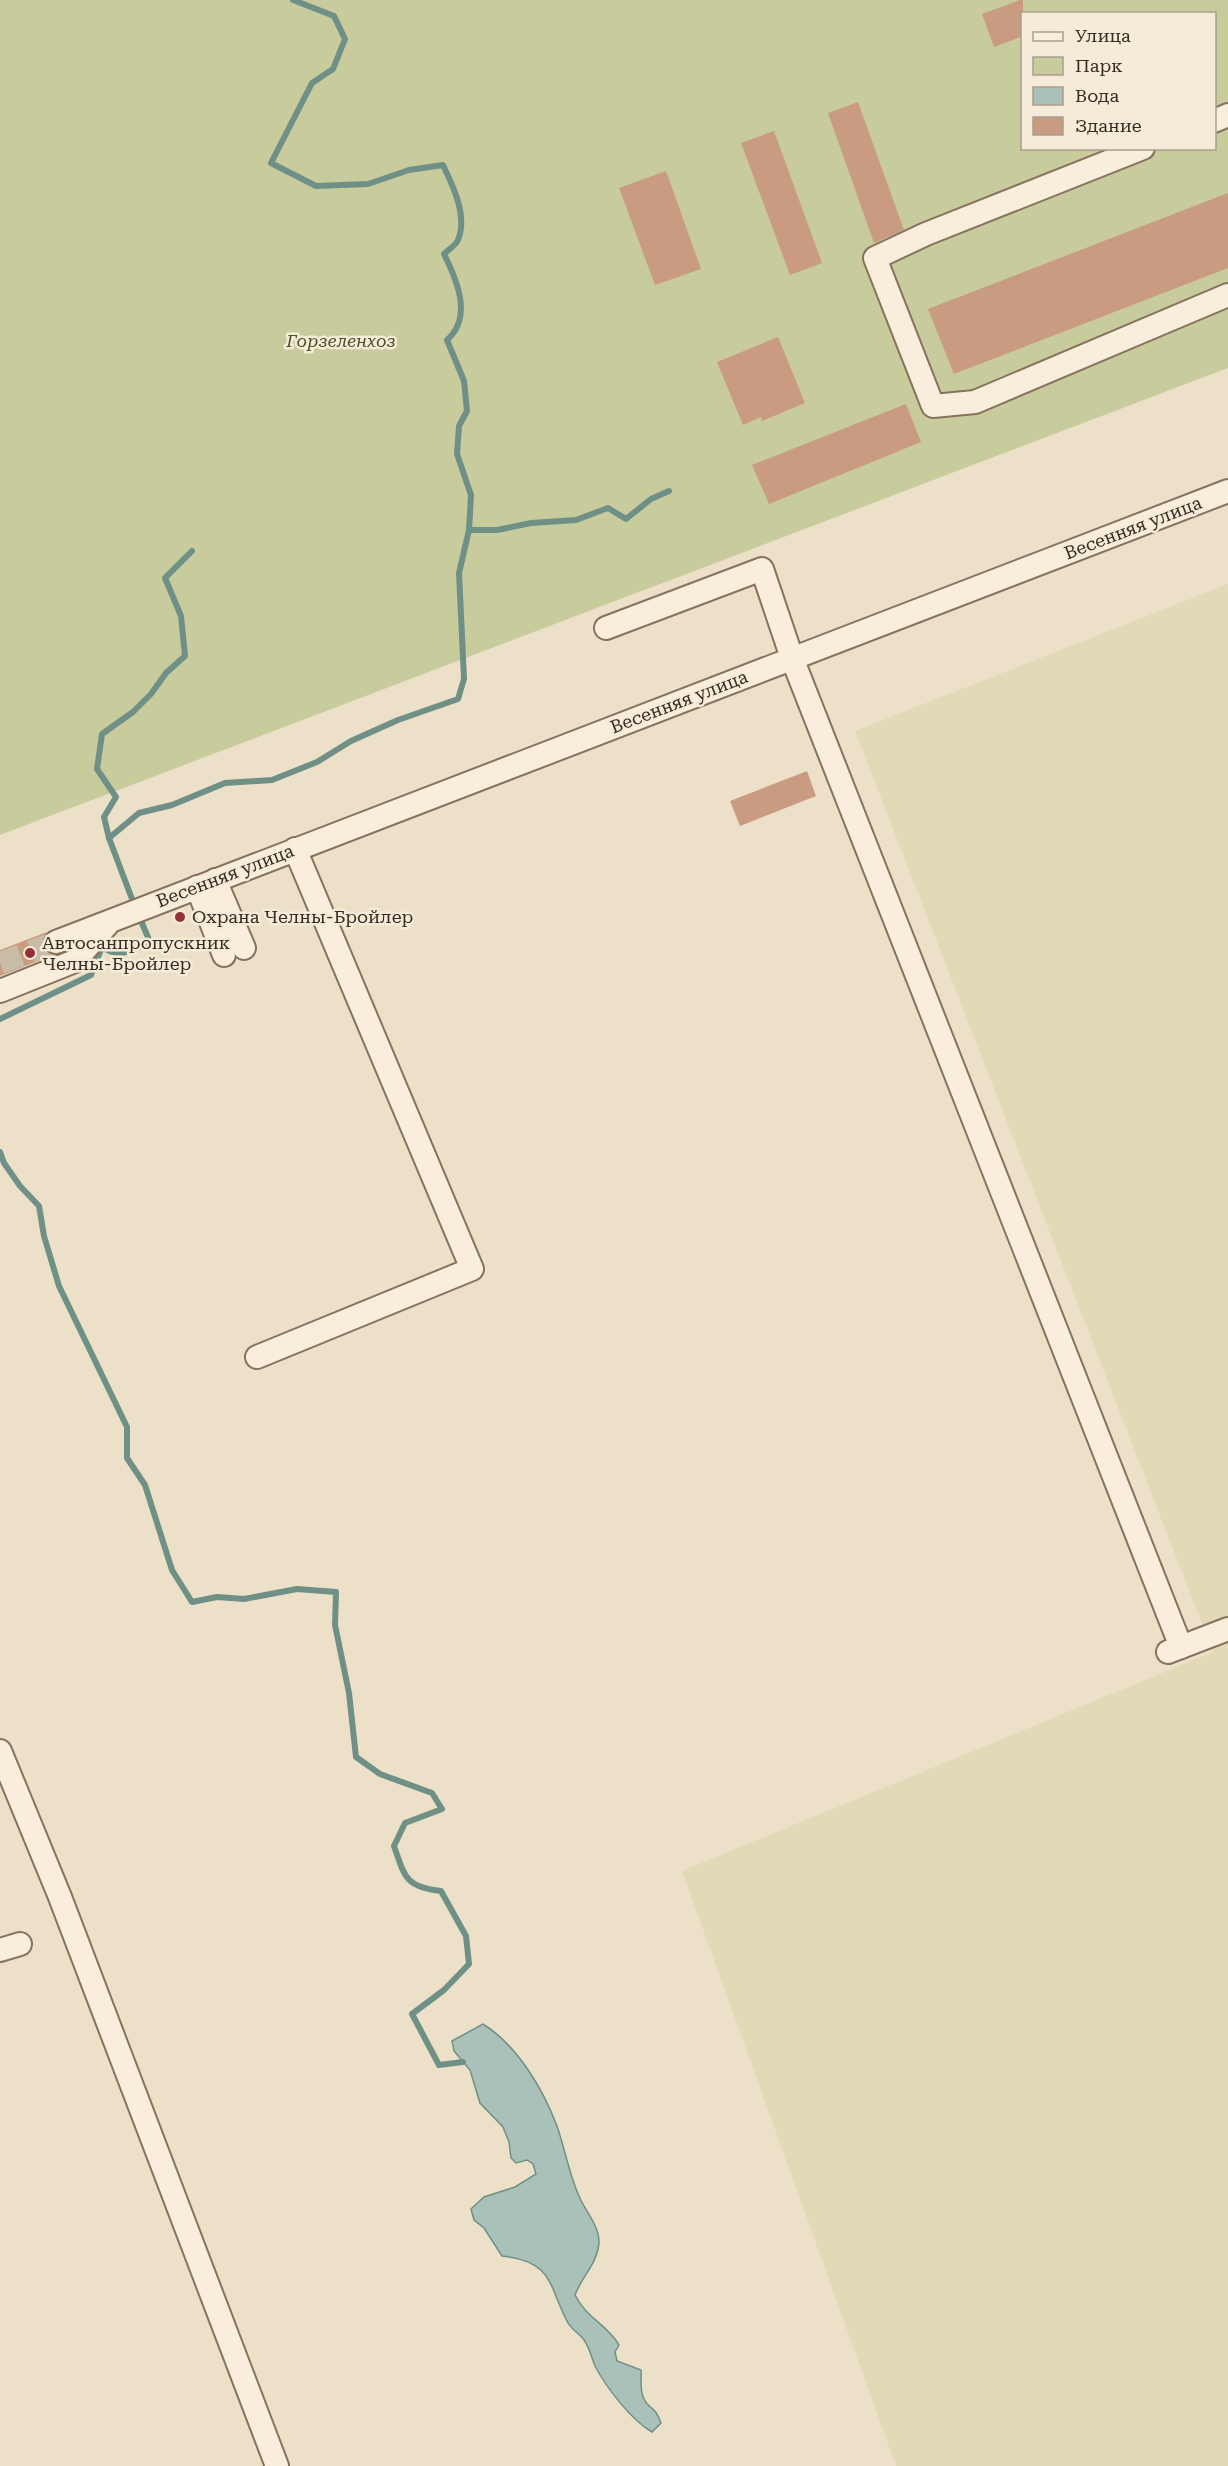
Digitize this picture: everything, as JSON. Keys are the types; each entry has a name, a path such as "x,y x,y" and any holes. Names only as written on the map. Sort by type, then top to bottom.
{"street":[{"path":"1138,150 926,234 875,258 933,406 975,402 1228,296"},
{"name":"Весенняя улица","path":"56,942 1228,491"},
{"path":"606,628 762,569 792,658 1174,1649 1228,1629"},
{"path":"257,1357 472,1269 295,849"},
{"path":"206,884 234,952"},
{"path":"0,992 75,961 120,917"},
{"path":"0,1751 60,1897 278,2466"}],"shaded area":[{"path":"1228,584 1228,2466 896,2466 682,1871 1213,1652 855,731"}],"green space":[{"name":"Горзеленхоз","path":"0,0 1228,0 1228,368 0,835"}],"water":[{"path":"483,2024 518,2056 528,2069 551,2112 576,2188 594,2224 599,2242 593,2263 575,2295 585,2310 609,2332 619,2345 615,2352 617,2361 641,2370 642,2395 657,2413 661,2423 652,2432 636,2420 606,2383 595,2366 586,2343 568,2323 552,2287 541,2270 519,2259 502,2256 484,2228 474,2220 471,2209 484,2197 515,2187 536,2174 533,2164 527,2160 516,2163 511,2158 509,2142 503,2127 480,2103 470,2070 454,2051 452,2041"}],"building":[{"path":"1023,0 1021,37 994,47 982,14"},
{"path":"858,102 904,230 874,243 828,113"},
{"path":"774,131 822,263 790,275 741,143"},
{"path":"666,171 701,269 655,285 619,188"},
{"path":"1228,193 1228,268 954,374 928,309"},
{"path":"778,337 805,403 762,421 761,417 743,425 717,362"},
{"path":"906,404 921,442 769,504 752,465"},
{"path":"807,771 816,796 740,826 730,801"},
{"name":"Автосанпропускник Челны-Бройлер","path":"47,932 43,939 43,946 53,955 0,976 0,950"}],"waterway":[{"path":"109,838 139,813 172,805 225,783 272,780 317,762 351,741 398,720 458,699 464,679 459,573 469,530 471,495 457,454 459,426 467,411 464,381 447,340 455,331 459,321 460,298 454,275 444,254 457,242 461,231 458,201 443,165 409,170 368,184 316,186 271,163 312,83 333,69 345,39 334,16 293,0"},
{"path":"469,530 497,530 531,523 576,520 608,508 626,519 651,499 669,491"},
{"path":"135,907 109,838 104,817 116,797 97,769 102,734 133,712 151,694 166,673 185,656 181,616 165,578 192,551"},
{"path":"0,1019 91,975 102,947 108,951 120,953 150,942 139,916"},
{"path":"0,1152 4,1163 20,1186 39,1206 44,1236 59,1286 127,1427 127,1458 145,1485 172,1570 192,1602 217,1597 244,1599 297,1589 336,1592 335,1625 349,1693 356,1757 380,1774 432,1793 442,1809 405,1823 394,1846 404,1873 420,1887 441,1891 466,1936 469,1964 444,1990 412,2014 439,2065 463,2062"}],"tunnel":[{"path":"0,963 56,942"}],"place":[{"name":"Охрана Челны-Бройлер","path":"180,917"},
{"name":"Автосанпропускник Челны-Бройлер","path":"30,953"}]}
